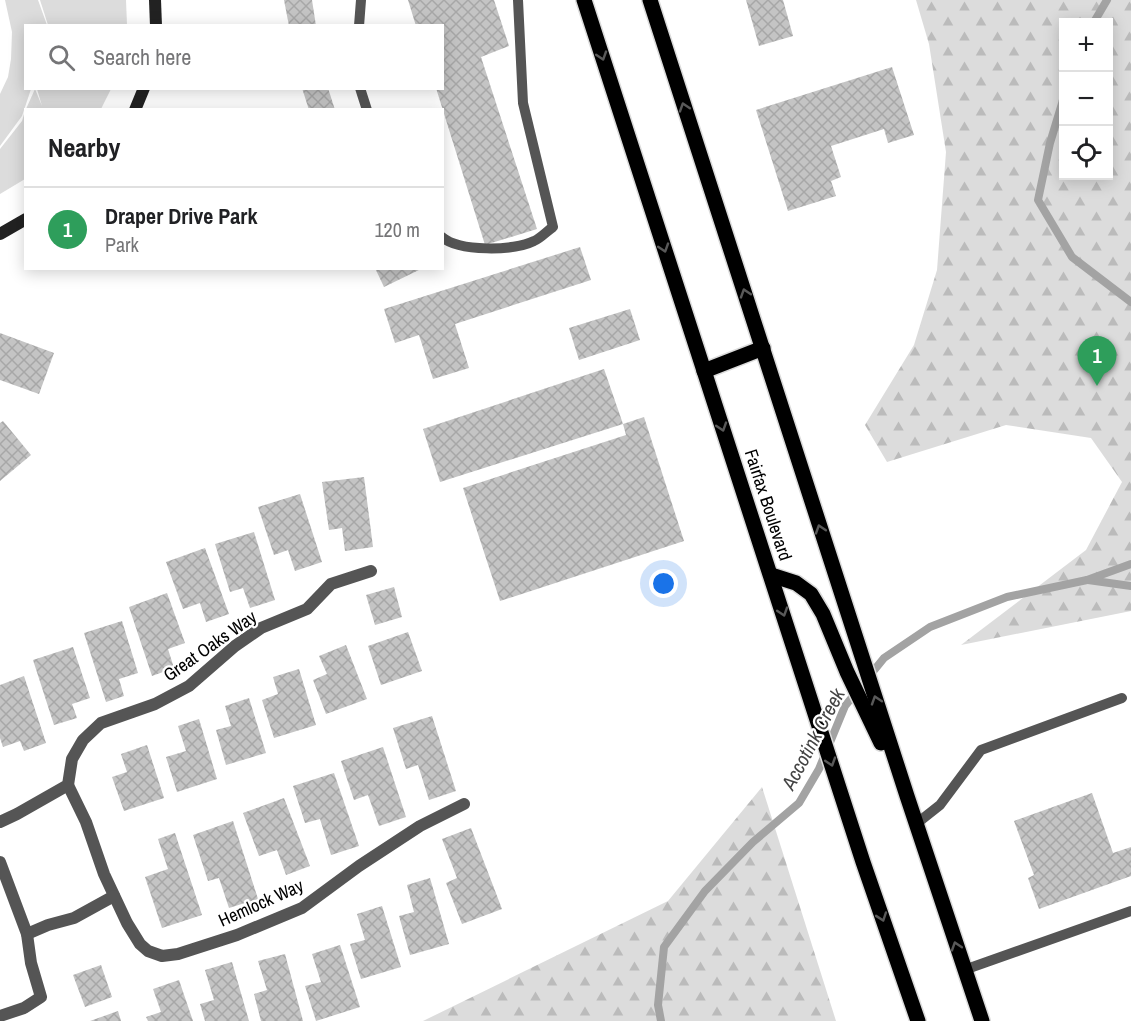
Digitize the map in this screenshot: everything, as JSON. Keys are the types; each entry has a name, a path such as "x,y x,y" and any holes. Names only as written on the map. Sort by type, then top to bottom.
{"main road":[{"name":"Fairfax Boulevard","path":"584,0 862,862 918,1021"},
{"path":"650,0 981,1021"},
{"path":"704,371 763,348"},
{"path":"771,575 796,583 811,594 823,614 847,672 907,796"}],"street":[{"path":"155,0 156,24"},
{"path":"136,108 143,90"},
{"path":"0,234 24,220"},
{"name":"Great Oaks Way","path":"68,785 72,759 82,740 101,723 155,704 189,686 235,646 261,628 307,609 331,584 371,571"},
{"path":"0,822 68,785"},
{"name":"Hemlock Way","path":"68,785 87,822 104,874 140,944 148,951 162,956 178,954 237,935 302,908 359,866 420,826 464,804"},
{"path":"0,862 27,934 31,963 41,997 24,1008 0,1016"},
{"path":"27,934 74,918 114,896"}],"lane":[{"path":"359,24 361,0"},
{"path":"444,239 449,243 494,249 533,241 553,227 523,103 518,0"},
{"path":"361,90 366,108"},
{"path":"916,824 940,805 981,750 1122,698"},
{"path":"964,970 1131,911"}],"green space":[{"path":"5,0 38,0 47,24 24,24 24,90 31,90 22,116 0,146 0,94 8,77 12,32"},
{"path":"40,0 126,0 127,24 48,24"},
{"path":"916,0 1131,0 1131,611 961,645 1086,550 1122,482 1091,438 1006,425 887,462 865,425 914,345 937,270 946,152 929,44"},
{"path":"35,90 42,106 37,90 110,90 102,108 26,108"},
{"path":"24,114 24,180 0,194 0,149 22,121"},
{"path":"762,787 836,1021 423,1021 668,901"}],"building":[{"path":"284,0 312,0 316,24 289,24"},
{"path":"408,0 494,0 509,46 481,57 537,229 485,245 437,90 444,90 444,24 415,24"},
{"path":"746,0 783,0 793,36 759,46"},
{"path":"892,67 914,135 888,143 884,129 831,146 841,177 831,181 836,196 788,211 756,110"},
{"path":"303,90 329,90 334,108 308,108"},
{"path":"580,247 591,280 455,324 469,368 433,379 419,335 395,343 384,309"},
{"path":"376,270 419,270 384,287"},
{"path":"630,309 640,340 579,360 569,328"},
{"path":"0,333 54,353 39,394 0,380"},
{"path":"604,369 623,424 440,482 423,429"},
{"path":"644,417 684,541 500,601 463,488 626,435 623,424"},
{"path":"3,421 31,455 0,481 0,423"},
{"path":"364,477 373,547 345,551 342,528 329,530 322,482"},
{"path":"300,494 322,562 295,571 288,550 274,555 258,507"},
{"path":"254,532 275,600 250,608 243,588 230,592 215,544"},
{"path":"205,548 229,614 206,622 200,603 183,609 166,562"},
{"path":"394,587 402,617 375,625 366,595"},
{"path":"167,593 185,643 168,649 174,668 152,676 129,607"},
{"path":"122,621 138,673 119,679 124,696 106,702 84,633"},
{"path":"408,632 422,671 381,685 368,646"},
{"path":"346,645 367,699 326,714 313,680 327,674 319,656"},
{"path":"73,647 90,698 72,704 77,718 54,725 33,660"},
{"path":"299,669 316,725 274,738 262,700 278,694 273,677"},
{"path":"24,676 46,743 24,751 20,741 3,747 0,738 0,685"},
{"path":"249,698 266,753 226,765 216,730 231,726 225,706"},
{"path":"432,716 456,791 429,800 418,765 406,769 393,728"},
{"path":"199,719 217,779 177,792 166,757 186,751 178,726"},
{"path":"147,745 164,798 124,811 112,777 127,772 121,754"},
{"path":"383,747 406,817 379,826 368,795 354,800 341,761"},
{"path":"334,773 359,846 331,855 320,819 305,823 293,786"},
{"path":"1092,793 1113,853 1131,847 1131,876 1039,909 1028,878 1034,875 1014,821"},
{"path":"284,798 310,866 286,875 277,850 259,856 243,813"},
{"path":"233,821 258,899 229,908 219,878 208,881 193,835"},
{"path":"471,828 502,909 462,924 446,883 457,878 442,839"},
{"path":"175,833 202,915 162,928 145,877 168,869 158,839"},
{"path":"430,878 449,944 410,955 399,916 414,912 407,885"},
{"path":"382,906 401,967 361,979 350,944 365,940 357,914"},
{"path":"340,945 360,1007 316,1021 305,986 321,982 312,954"},
{"path":"285,954 303,1021 261,1021 254,994 267,990 258,961"},
{"path":"232,962 249,1021 205,1021 200,1004 214,1000 205,970"},
{"path":"101,965 112,997 85,1007 73,975"},
{"path":"179,980 193,1021 148,1021 146,1017 161,1012 153,989"},
{"path":"118,1011 121,1021 90,1021"}],"waterway":[{"name":"Accotink Creek","path":"1096,18 1107,0"},
{"name":"Accotink Creek","path":"1059,113 1038,200 1072,257 1131,302"},
{"name":"Accotink Creek","path":"661,1021 658,1005 664,947 705,891 753,842 799,803 819,769 845,706 884,658 930,627 1007,597 1087,580 1131,564"},
{"path":"1088,580 1131,586"}],"place":[{"name":"Draper Drive Park","path":"1097,386"}]}
